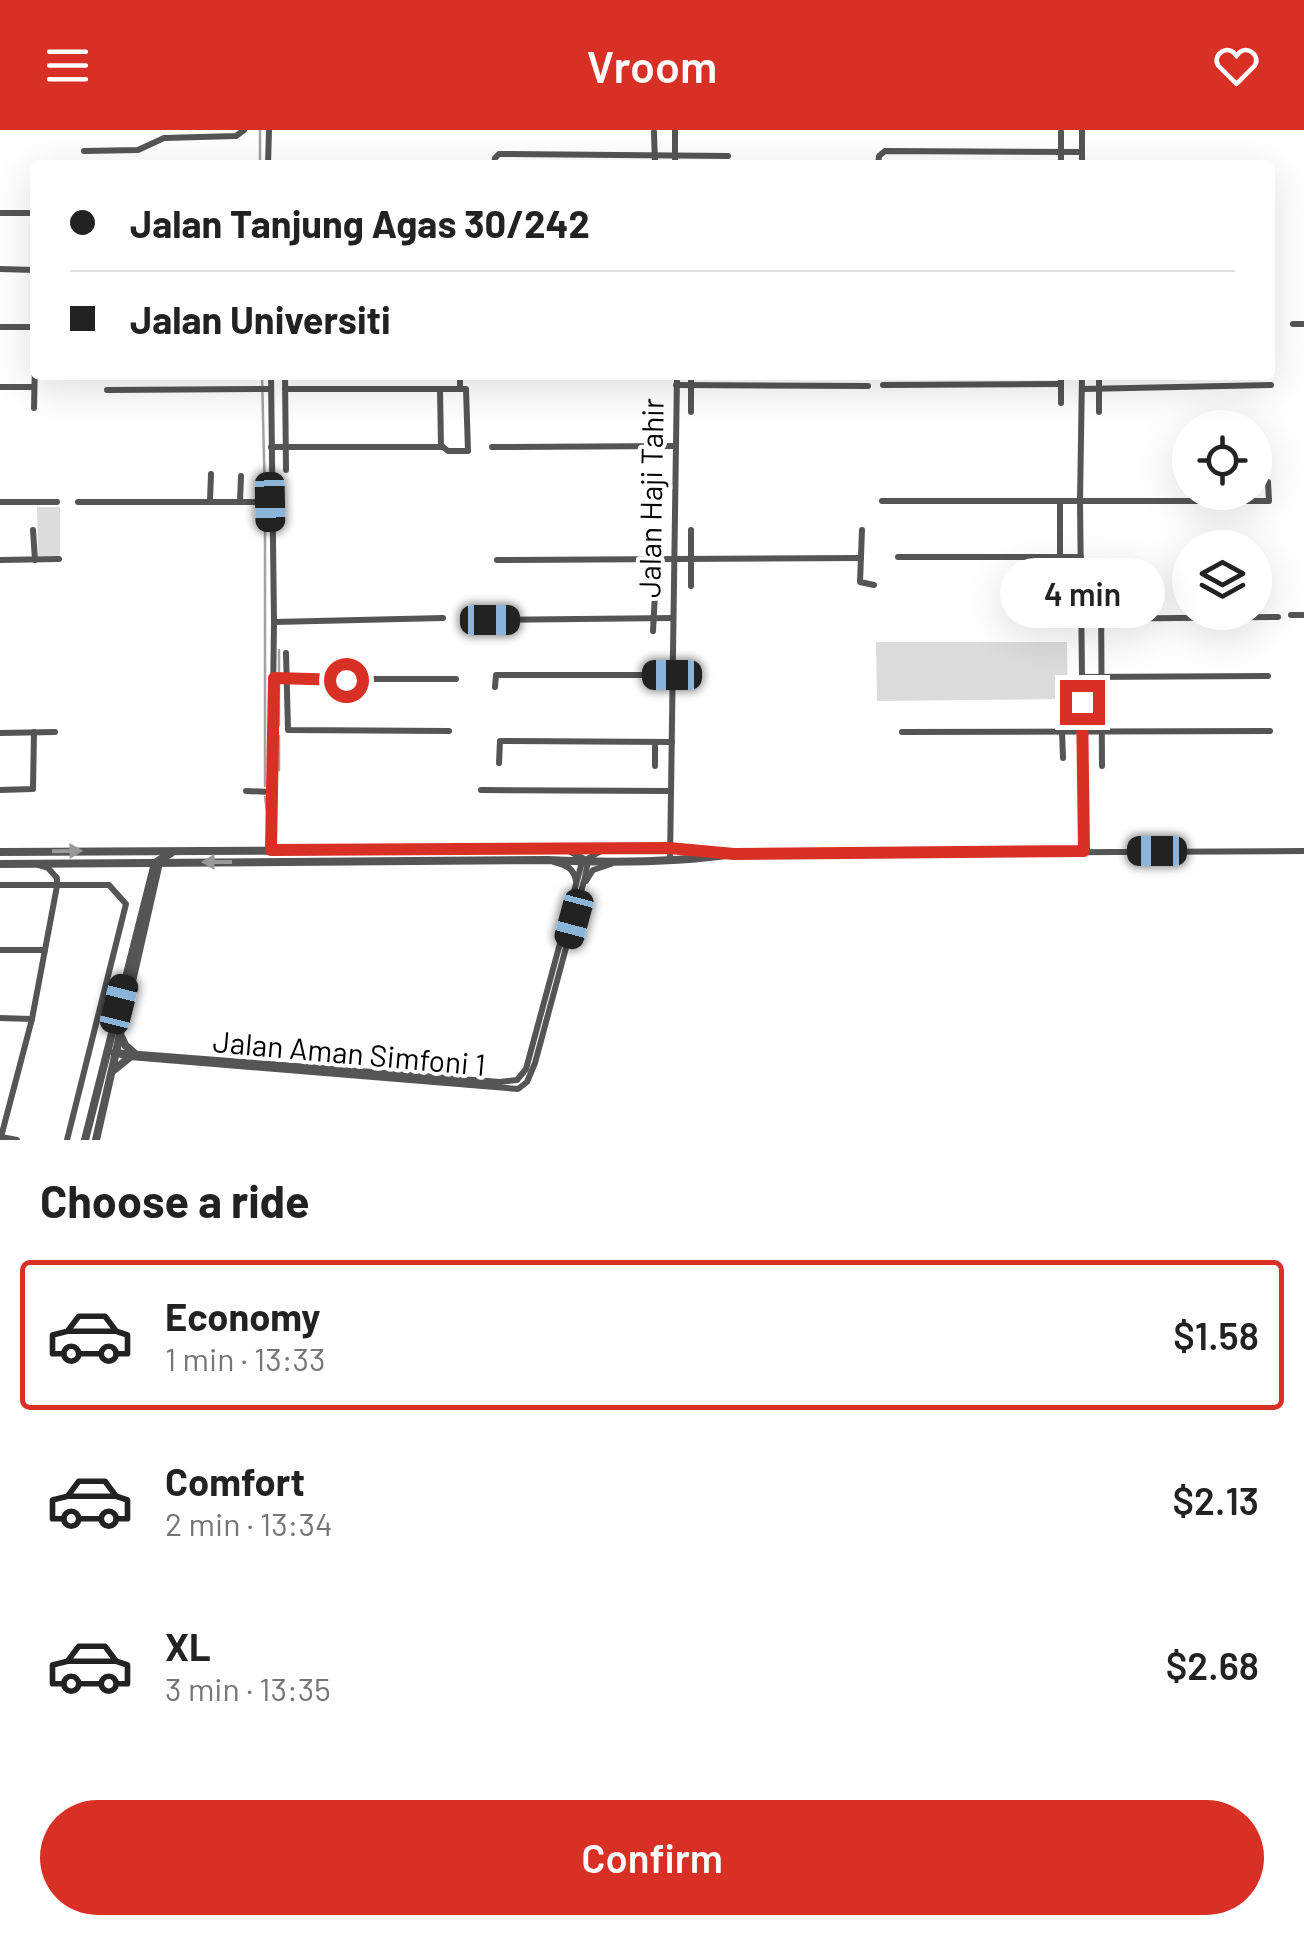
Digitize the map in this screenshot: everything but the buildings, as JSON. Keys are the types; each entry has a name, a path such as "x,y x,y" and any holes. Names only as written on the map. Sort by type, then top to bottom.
{"street":[{"path":"84,151 138,150 164,138 236,136 244,130"},
{"path":"268,130 268,160"},
{"path":"675,130 675,160"},
{"path":"1082,130 1082,160"},
{"path":"654,132 654,160"},
{"path":"1060,132 1061,160"},
{"path":"879,160 885,151 1082,152"},
{"path":"494,160 499,154 654,160 728,156"},
{"path":"0,213 30,213"},
{"path":"0,270 30,270"},
{"path":"1293,324 1304,324"},
{"path":"0,327 30,327"},
{"path":"34,380 34,408"},
{"path":"269,380 265,389 272,447 274,622 271,850"},
{"path":"285,380 286,470"},
{"path":"460,380 460,388"},
{"name":"Jalan Haji Tahir","path":"670,861 676,380"},
{"path":"692,380 692,412"},
{"path":"883,384 1061,380 1061,403"},
{"path":"1082,380 1084,851"},
{"path":"1099,380 1099,412"},
{"path":"1083,390 1267,385 1264,380"},
{"path":"676,385 868,386"},
{"path":"0,387 34,388"},
{"path":"272,447 442,447 448,451 468,451 468,391 460,388 285,389"},
{"path":"107,390 265,389"},
{"path":"440,389 442,447"},
{"path":"652,425 653,446"},
{"path":"492,447 674,446"},
{"path":"210,501 211,474"},
{"path":"240,502 241,476"},
{"path":"882,501 1172,501"},
{"path":"1060,501 1060,579"},
{"path":"0,502 56,502"},
{"path":"78,502 270,502"},
{"path":"33,530 35,560"},
{"path":"690,586 691,530"},
{"path":"862,530 861,584 874,585"},
{"path":"898,557 1081,557"},
{"path":"497,560 861,558"},
{"path":"0,560 59,560"},
{"path":"1101,588 1102,766"},
{"path":"653,630 654,594"},
{"path":"1291,615 1304,615"},
{"path":"1083,619 1278,617"},
{"path":"274,622 443,618"},
{"path":"490,620 673,618"},
{"path":"286,653 288,730 449,731"},
{"path":"495,687 496,675 510,672 535,676 672,675"},
{"path":"1082,677 1268,676"},
{"path":"274,678 456,680"},
{"path":"1061,704 1063,758"},
{"path":"902,732 1270,731"},
{"path":"0,790 33,789 34,732"},
{"path":"0,733 55,732"},
{"path":"499,763 500,742 672,742"},
{"path":"654,742 654,766"},
{"path":"480,790 672,791"},
{"path":"246,791 272,792"},
{"path":"0,852 669,848 734,854 1304,851"},
{"path":"564,849 585,861"},
{"path":"585,861 607,849"},
{"path":"134,850 157,861"},
{"path":"157,861 177,850"},
{"path":"0,864 548,860 618,863 734,854"},
{"path":"548,860 567,866 580,887"},
{"path":"85,1140 121,1034 157,861"},
{"name":"Jalan Aman Simfoni 1","path":"113,1055 362,1074 518,1080 526,1069 585,861"},
{"path":"96,1140 112,1072 110,1042 155,878 183,862"},
{"path":"126,863 155,878"},
{"path":"580,887 593,870 618,863"},
{"path":"17,1140 0,1137 32,1019 57,886 57,878 48,868 37,865"},
{"path":"0,884 109,885 126,904 67,1140"},
{"path":"0,950 45,950"},
{"path":"0,1018 32,1019"},
{"path":"112,1072 132,1055 121,1034"}],"shaded area":[{"path":"37,507 60,507 60,556 38,556"},
{"path":"876,642 1067,642 1068,699 877,701"}],"waterway":[{"path":"260,130 260,160"},
{"path":"262,380 265,498"},
{"path":"265,509 265,786"},
{"path":"279,650 279,673"},
{"path":"279,684 279,725"},
{"path":"279,736 279,770"},
{"path":"265,797 268,818"}],"route":[{"path":"346,680 274,678 271,850 669,848 734,854 1084,851 1082,702"}]}
